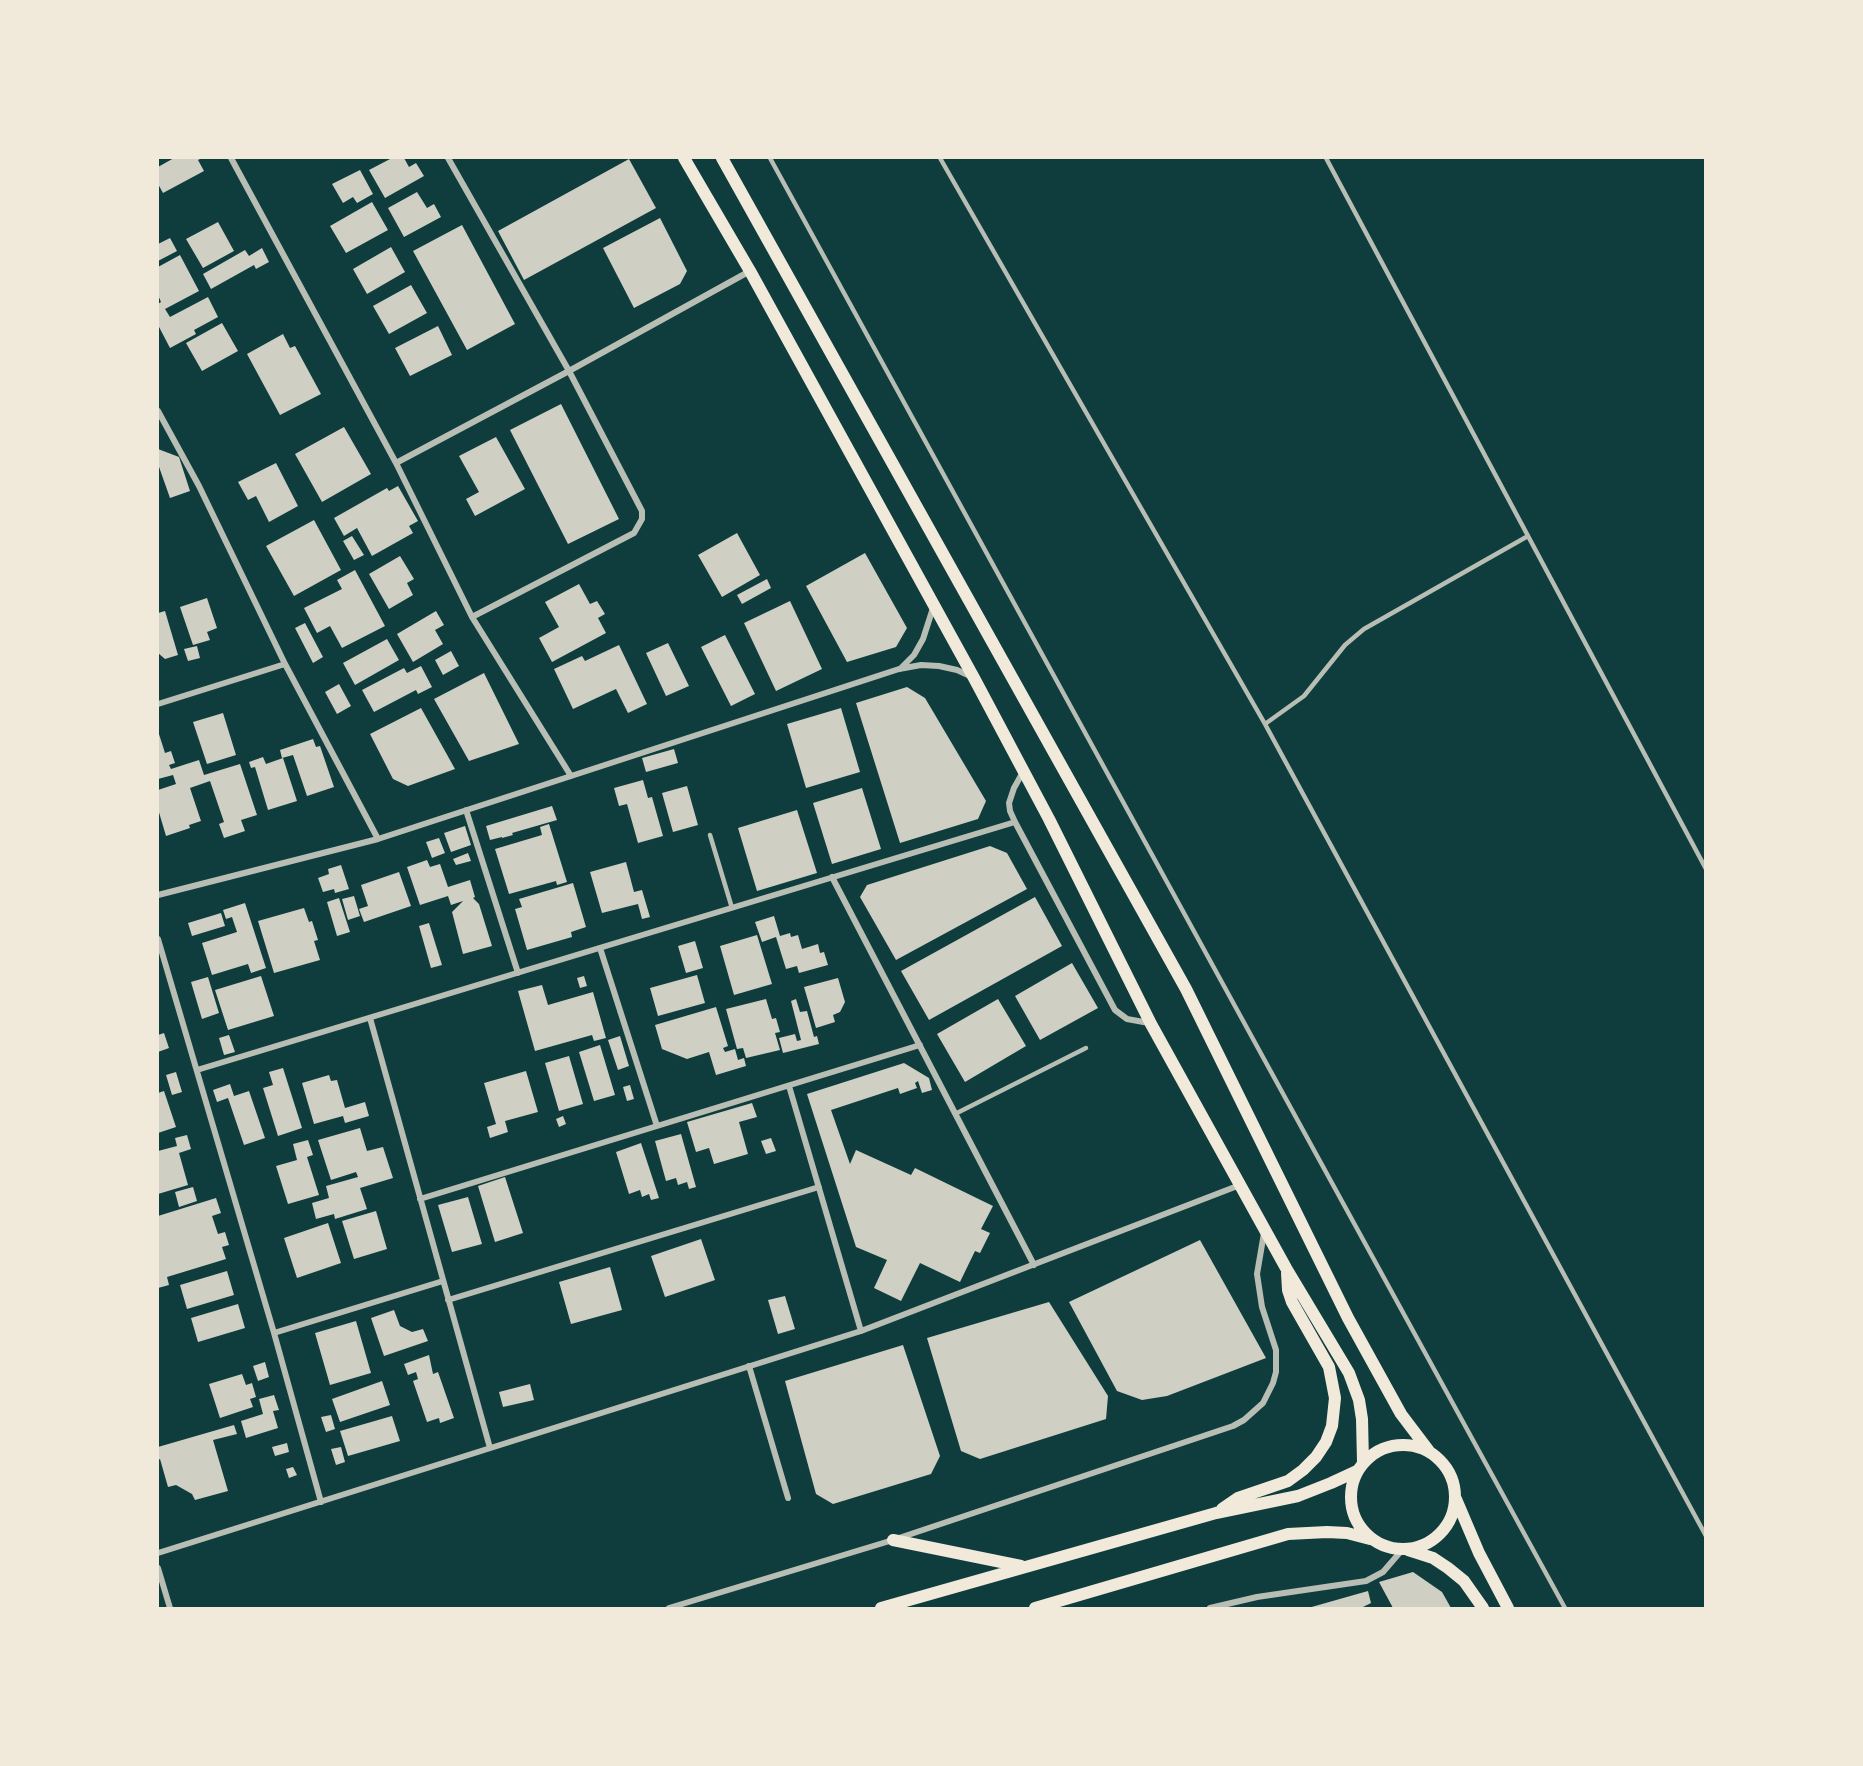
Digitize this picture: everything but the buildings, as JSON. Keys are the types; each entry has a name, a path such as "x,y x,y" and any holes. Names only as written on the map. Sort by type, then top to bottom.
{"main road":[{"path":"684,158 750,271 974,678 1151,1024 1286,1268 1349,1373 1359,1400 1362,1419 1360,1466 1350,1488 1351,1507 1358,1525 1370,1539"},
{"path":"722,158 1186,989 1348,1318 1401,1414 1429,1451 1449,1471 1456,1498 1479,1553 1508,1608"},
{"path":"1216,1514 1238,1498 1288,1481 1302,1470 1321,1449 1332,1426 1335,1398 1329,1367 1292,1302 1288,1290 1286,1268"},
{"path":"881,1608 1216,1514 1298,1496 1331,1484 1360,1466 1377,1450 1394,1445 1412,1445 1429,1451"},
{"path":"1404,1550 1422,1546 1435,1539 1446,1527 1453,1513 1456,1498"},
{"path":"1035,1608 1288,1534 1347,1533 1370,1539 1385,1547 1433,1558 1464,1581 1483,1608"},
{"path":"893,1540 1025,1567"}],"street":[{"path":"231,158 396,463 472,617 571,776"},
{"path":"448,158 569,371 640,503 642,519 634,533 472,617"},
{"path":"396,463 750,271"},
{"path":"158,411 200,486 285,664 378,839"},
{"path":"899,669 914,655 923,639 934,605"},
{"path":"158,704 285,664"},
{"path":"158,895 378,839 899,669 921,665 939,666 957,670 974,678"},
{"path":"1024,772 1014,788 1009,803 1015,822 1115,1010 1127,1019 1151,1024"},
{"path":"466,810 518,973"},
{"path":"197,1070 1015,822"},
{"path":"832,877 1034,1264"},
{"path":"158,939 274,1333 321,1502"},
{"path":"600,948 657,1126"},
{"path":"370,1018 490,1448"},
{"path":"420,1199 920,1046"},
{"path":"789,1086 861,1331"},
{"path":"158,1553 861,1331 1240,1185"},
{"path":"448,1300 819,1187"},
{"path":"669,1608 893,1540 1233,1426 1254,1413 1269,1393 1277,1361 1273,1339 1262,1307 1257,1274 1265,1230"},
{"path":"274,1333 443,1281"},
{"path":"749,1366 788,1498"},
{"path":"1210,1608 1280,1593 1366,1581 1383,1572 1404,1550"},
{"path":"158,1568 170,1608"}],"lane":[{"path":"770,158 1565,1608"},
{"path":"940,158 1265,723 1706,1536"},
{"path":"1326,158 1706,869"},
{"path":"1265,723 1304,696 1345,645 1364,629 1528,536"},
{"path":"710,835 732,908"},
{"path":"955,1114 1086,1048"}]}
